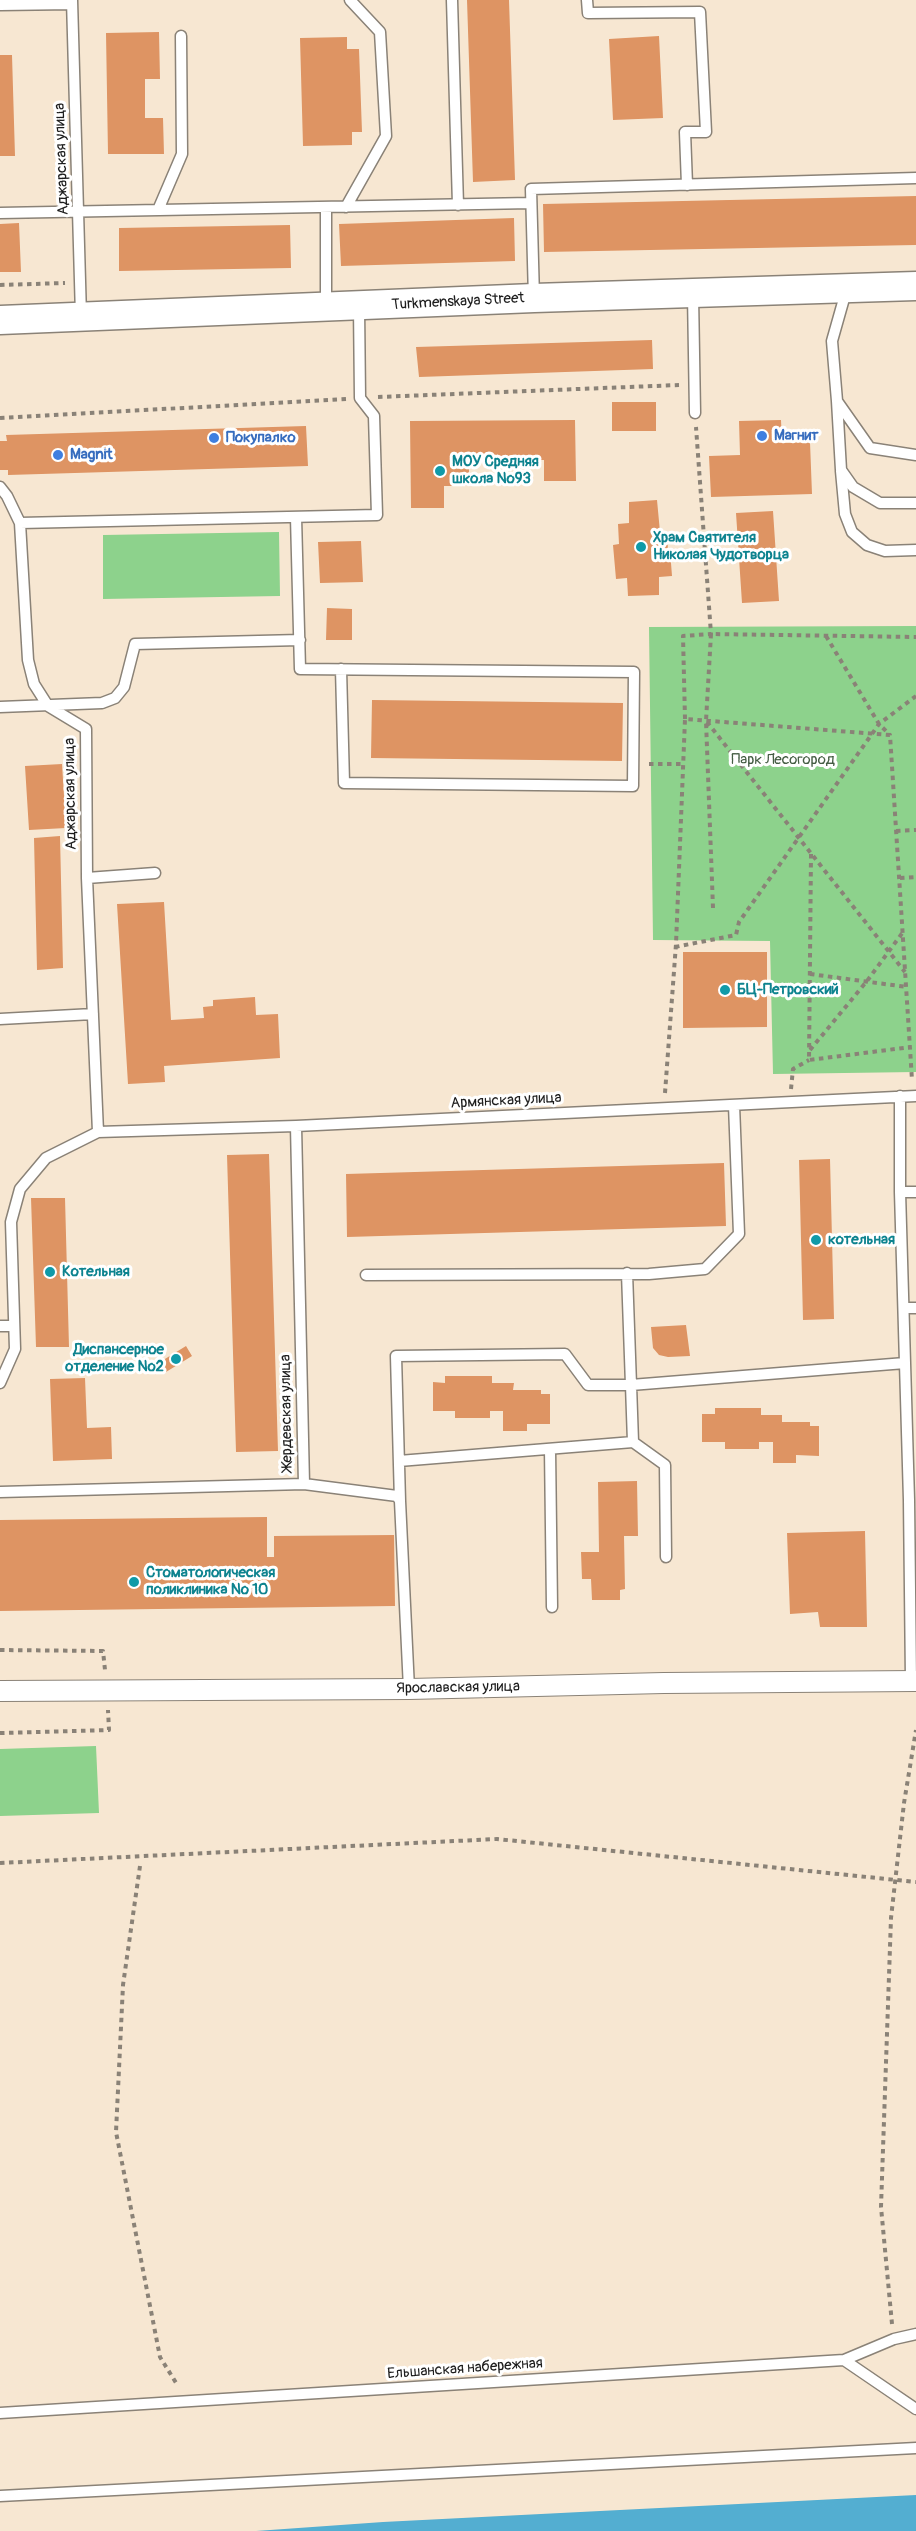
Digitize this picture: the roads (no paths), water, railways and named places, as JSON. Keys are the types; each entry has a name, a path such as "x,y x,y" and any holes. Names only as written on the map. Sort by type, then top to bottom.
{"street":[{"name":"Turkmenskaya Street","path":"0,320 534,298 693,295 916,286"},
{"name":"Ярославская улица","path":"0,1691 409,1689 664,1683 913,1681"}],"lane":[{"path":"346,207 386,136 380,32 350,0"},
{"path":"452,0 458,205"},
{"path":"587,0 588,13 700,12 706,132 685,132 687,185"},
{"path":"0,5 72,2"},
{"name":"Аджарская улица","path":"72,2 81,316"},
{"path":"158,210 182,154 181,36"},
{"path":"534,298 531,189 916,178"},
{"path":"0,213 531,203"},
{"path":"326,207 326,308"},
{"path":"847,288 832,340 845,514 852,532 867,545 885,551 916,550"},
{"path":"693,295 695,413"},
{"path":"20,523 377,515 374,416 360,398 359,307"},
{"path":"837,401 870,448 916,455"},
{"path":"841,470 853,487 880,503 916,503"},
{"name":"Аджарская улица","path":"0,487 20,523 28,660 34,684 48,706 86,729 87,878 98,1132"},
{"path":"296,517 300,669 341,669 634,672 633,786 344,783 341,669"},
{"path":"0,707 102,703 115,698 124,687 135,644 300,640"},
{"path":"87,878 155,873"},
{"path":"0,1019 93,1014"},
{"path":"900,1096 905,1363 913,1499 913,1681"},
{"name":"Армянская улица","path":"98,1132 296,1126 916,1096"},
{"path":"366,1275 627,1273 705,1269 739,1234 734,1105"},
{"name":"Жердевская улица","path":"296,1126 304,1484 398,1496 400,1501"},
{"path":"0,1383 15,1349 6,1222 21,1189 46,1158 98,1132"},
{"path":"900,1192 916,1192"},
{"path":"627,1273 633,1442"},
{"path":"904,1308 916,1308"},
{"path":"0,1326 14,1326"},
{"path":"409,1689 396,1356 565,1354 588,1385 631,1385 905,1363"},
{"path":"399,1461 633,1442 665,1465 666,1557"},
{"path":"550,1449 552,1607"},
{"path":"0,1492 304,1484"},
{"name":"Ельшанская набережная","path":"0,2413 844,2360 894,2339 916,2334"},
{"path":"844,2360 916,2409"},
{"path":"0,2496 916,2448"}],"water":[{"path":"916,2495 916,2531 256,2531 383,2522"}],"place":[{"name":"Магнит","path":"762,436"},
{"name":"Покупалко","path":"214,438"},
{"name":"Magnit","path":"58,455"},
{"name":"МОУ Средняя школа №93","path":"440,471"},
{"name":"Храм Святителя Николая Чудотворца","path":"641,547"},
{"name":"БЦ-Петровский","path":"725,990"},
{"name":"котельная","path":"816,1240"},
{"name":"Котельная","path":"50,1272"},
{"name":"Диспансерное отделение №2","path":"176,1359"},
{"name":"Стоматологическая поликлиника № 10","path":"134,1582"}],"park label":[{"name":"Парк Лесогород","path":"783,760"}]}
